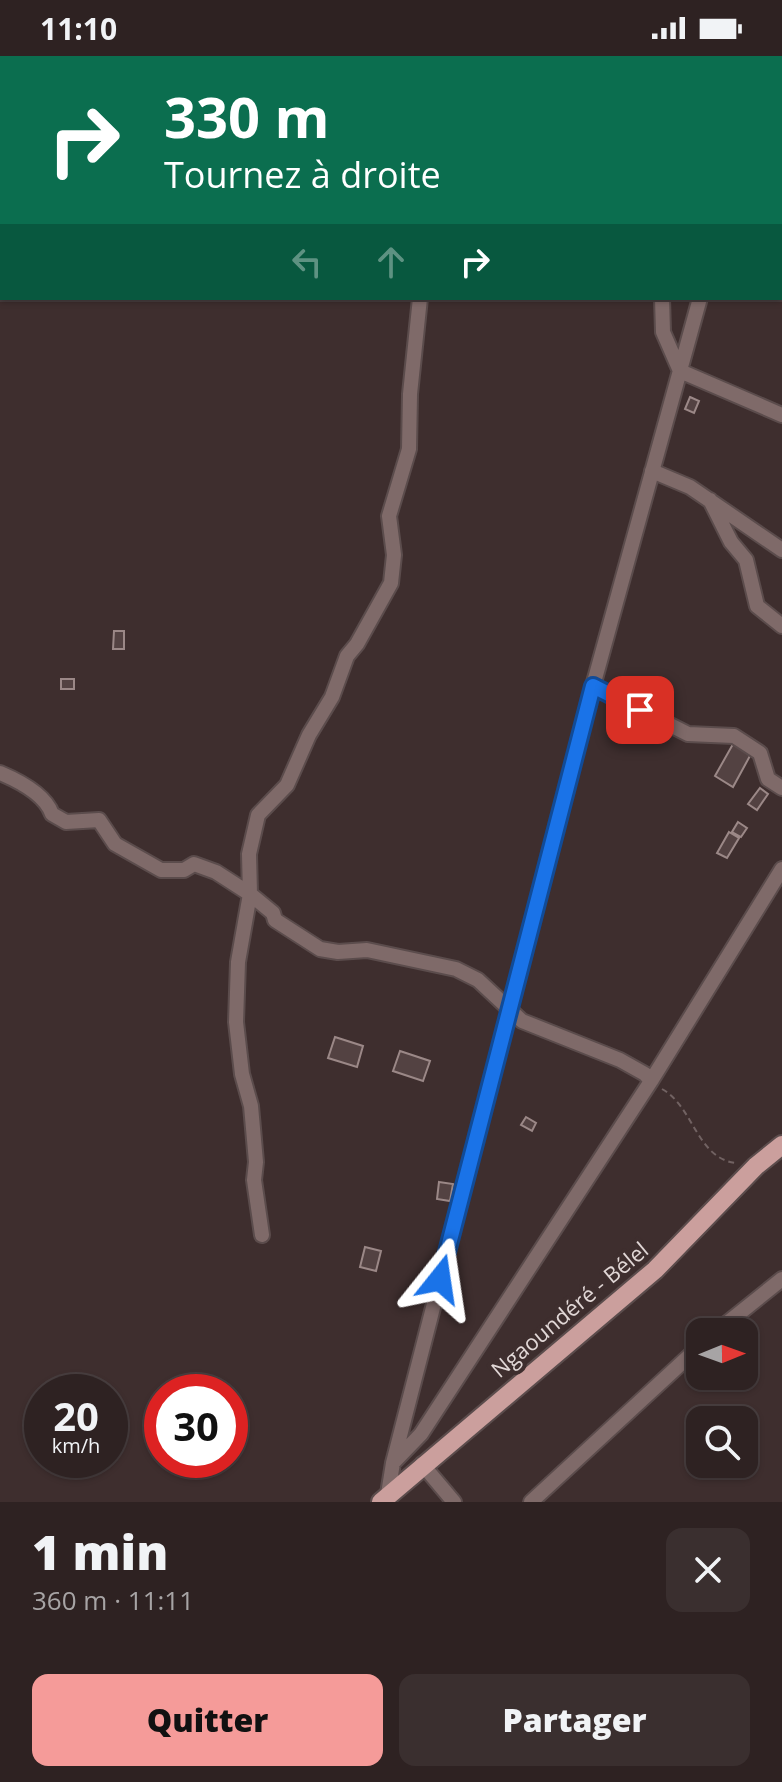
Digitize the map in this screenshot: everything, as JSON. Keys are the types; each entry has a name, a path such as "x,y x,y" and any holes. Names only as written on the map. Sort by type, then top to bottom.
{"main road":[{"name":"Ngaoundéré - Bélel","path":"384,1498 655,1270 756,1166 782,1145"}],"street":[{"path":"262,1235 254,1180 251,1106 242,1074 236,1022 238,962 248,920 249,854 258,815 287,785 309,735 332,697 347,656 365,631 391,583 394,555 389,516 409,449 410,394 420,300"},
{"path":"662,300 663,332 680,371 782,415"},
{"path":"384,1498 593,686 699,300"},
{"path":"652,471 690,487 782,550"},
{"path":"710,500 731,542 746,560 757,606 782,626"},
{"path":"593,686 688,734 734,736 760,753 768,779 782,788"},
{"path":"0,773 27,787 49,805 52,814 66,822 99,820 115,844 161,870 184,870 194,864 216,872 250,894 273,913 275,920 320,949 338,952 367,950 456,969 478,980 509,1012 531,1025 620,1060 645,1074 651,1081"},
{"path":"393,1463 421,1434 651,1081 782,869"},
{"path":"733,1318 782,1279"},
{"path":"531,1502 686,1359"},
{"path":"422,1464 454,1502"}],"path":[{"path":"651,1081 675,1098 689,1115 703,1143 717,1158 756,1166"}],"building":[{"path":"690,397 699,401 694,413 685,409"},
{"path":"114,631 124,631 124,649 113,649"},
{"path":"61,679 74,679 74,689 61,689"},
{"path":"733,744 751,754 733,787 715,776"},
{"path":"760,788 768,794 757,810 748,804"},
{"path":"738,822 747,828 741,837 732,832"},
{"path":"729,832 739,838 727,858 717,853"},
{"path":"335,1037 363,1046 357,1067 328,1058"},
{"path":"400,1051 430,1061 423,1081 393,1071"},
{"path":"526,1117 536,1123 532,1131 521,1125"},
{"path":"439,1182 453,1184 450,1201 437,1199"},
{"path":"365,1247 381,1251 376,1271 360,1267"}],"route":[{"path":"440,1279 593,686 640,710"}]}
